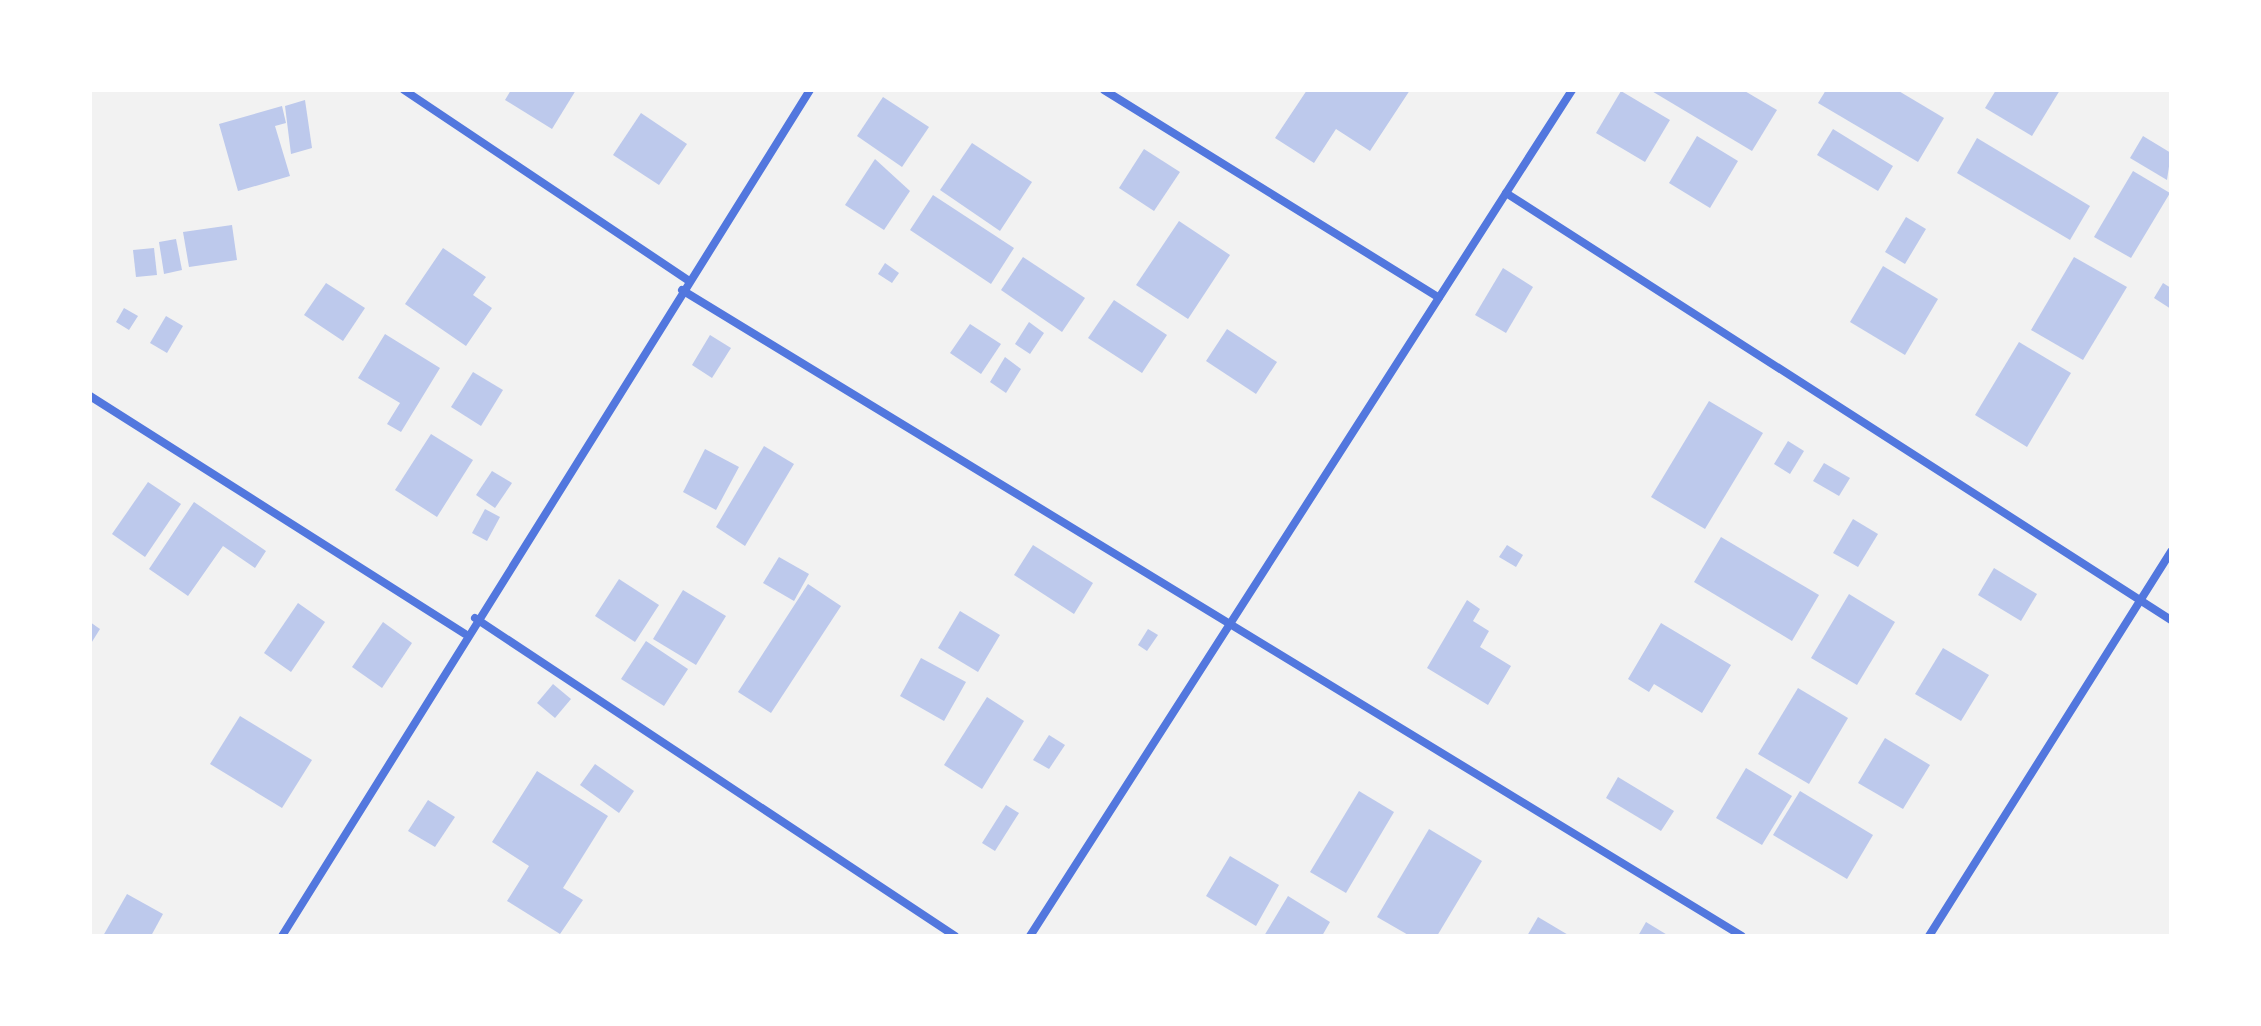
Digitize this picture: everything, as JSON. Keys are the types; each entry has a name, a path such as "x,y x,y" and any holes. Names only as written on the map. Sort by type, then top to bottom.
{"street":[{"path":"404,90 689,281"},
{"path":"282,936 465,634 810,90"},
{"path":"1104,90 1439,298"},
{"path":"1030,936 1572,90"},
{"path":"1506,193 2171,620"},
{"path":"682,290 1742,936"},
{"path":"90,396 465,634"},
{"path":"1929,936 2171,551"},
{"path":"475,618 955,936"}],"building":[{"path":"511,90 576,90 552,129 505,100"},
{"path":"1307,90 1410,90 1370,151 1336,129 1314,163 1275,138"},
{"path":"1650,90 1743,90 1777,110 1752,151"},
{"path":"1826,90 1897,90 1944,118 1918,162 1818,103"},
{"path":"1996,90 2060,90 2032,136 1985,108"},
{"path":"1621,91 1670,120 1645,162 1596,133"},
{"path":"883,97 929,127 902,167 857,136"},
{"path":"305,100 312,148 291,154 285,106"},
{"path":"282,106 286,123 275,126 290,176 238,191 219,124"},
{"path":"641,113 687,144 659,185 613,155"},
{"path":"1833,129 1893,166 1878,191 1817,155"},
{"path":"1697,136 1738,161 1710,208 1669,183"},
{"path":"2143,136 2171,153 2167,180 2130,158"},
{"path":"1977,138 2090,206 2070,240 1957,173"},
{"path":"972,143 1032,182 1000,231 940,190"},
{"path":"1144,149 1180,172 1154,211 1119,188"},
{"path":"875,159 910,191 884,230 845,205"},
{"path":"2133,171 2170,193 2131,258 2094,237"},
{"path":"933,195 1014,248 991,284 910,230"},
{"path":"1906,217 1926,229 1905,264 1885,252"},
{"path":"1179,221 1230,255 1188,319 1136,285"},
{"path":"232,225 237,260 189,267 183,232"},
{"path":"176,239 182,270 164,274 159,242"},
{"path":"154,248 157,275 136,277 133,250"},
{"path":"443,248 486,277 473,295 492,308 466,346 405,304"},
{"path":"1023,257 1085,298 1062,332 1001,290"},
{"path":"2074,257 2127,287 2083,360 2031,330"},
{"path":"885,263 899,273 892,283 878,274"},
{"path":"1883,266 1938,299 1905,355 1850,322"},
{"path":"1503,268 1533,287 1506,333 1475,315"},
{"path":"326,283 365,308 343,341 304,315"},
{"path":"2163,283 2171,288 2171,309 2154,298"},
{"path":"1114,300 1167,335 1142,373 1088,338"},
{"path":"124,308 138,316 129,330 116,322"},
{"path":"166,316 183,326 167,353 150,343"},
{"path":"1029,322 1044,333 1030,354 1015,344"},
{"path":"970,324 1001,344 981,374 950,353"},
{"path":"1227,329 1277,362 1256,394 1206,361"},
{"path":"385,334 440,368 401,432 387,424 400,403 358,378"},
{"path":"710,335 731,348 712,378 692,365"},
{"path":"2019,342 2071,373 2027,447 1975,415"},
{"path":"1005,357 1021,369 1006,393 990,382"},
{"path":"473,372 503,390 481,426 451,407"},
{"path":"1709,401 1763,433 1705,529 1651,497"},
{"path":"431,434 473,460 437,517 395,490"},
{"path":"1788,441 1804,451 1790,474 1774,464"},
{"path":"764,446 794,464 745,546 716,527"},
{"path":"705,449 739,467 716,510 683,492"},
{"path":"1824,463 1850,478 1839,496 1813,481"},
{"path":"492,471 512,483 495,508 476,495"},
{"path":"148,482 181,504 145,557 112,534"},
{"path":"194,502 266,551 255,568 223,546 188,596 149,569"},
{"path":"485,509 500,517 487,541 472,533"},
{"path":"1853,519 1878,534 1858,567 1833,553"},
{"path":"1721,537 1819,595 1792,641 1694,582"},
{"path":"1033,545 1093,583 1074,614 1014,575"},
{"path":"1507,545 1523,555 1516,567 1499,557"},
{"path":"779,557 809,574 794,601 763,583"},
{"path":"1994,568 2037,594 2021,621 1978,595"},
{"path":"619,579 659,605 635,642 595,616"},
{"path":"808,584 841,606 771,713 738,692"},
{"path":"683,590 726,616 696,665 653,639"},
{"path":"1849,594 1895,622 1857,685 1811,658"},
{"path":"1467,600 1480,609 1473,621 1489,631 1480,647 1511,666 1488,705 1427,668"},
{"path":"298,603 325,622 291,672 264,653"},
{"path":"960,611 1000,635 978,672 938,648"},
{"path":"90,622 100,629 90,645"},
{"path":"383,622 412,643 382,688 352,667"},
{"path":"1661,623 1731,665 1702,713 1654,684 1649,692 1628,679"},
{"path":"1148,629 1158,635 1147,651 1138,645"},
{"path":"646,641 688,669 664,706 621,679"},
{"path":"1943,648 1989,675 1961,721 1915,694"},
{"path":"921,658 966,682 944,721 900,696"},
{"path":"553,684 571,699 555,718 537,703"},
{"path":"1798,688 1848,718 1809,784 1758,754"},
{"path":"987,697 1024,721 982,789 944,765"},
{"path":"240,716 312,760 282,808 210,764"},
{"path":"1049,735 1065,745 1049,769 1033,760"},
{"path":"1885,738 1930,765 1903,809 1858,783"},
{"path":"595,764 634,791 619,813 580,785"},
{"path":"1746,768 1792,796 1762,845 1716,818"},
{"path":"537,771 608,816 563,888 583,900 560,934 507,901 529,866 492,842"},
{"path":"1618,777 1674,811 1661,831 1606,798"},
{"path":"1359,791 1394,812 1346,893 1310,872"},
{"path":"1800,791 1873,835 1847,879 1773,835"},
{"path":"428,800 455,817 435,847 408,831"},
{"path":"1006,805 1019,813 995,851 982,843"},
{"path":"1429,829 1482,861 1437,936 1410,936 1377,917"},
{"path":"1230,856 1279,885 1256,926 1206,896"},
{"path":"127,894 163,914 151,936 103,936"},
{"path":"1288,896 1330,922 1322,936 1264,936"},
{"path":"1538,917 1570,936 1527,936"},
{"path":"1646,922 1669,936 1638,936"}]}
